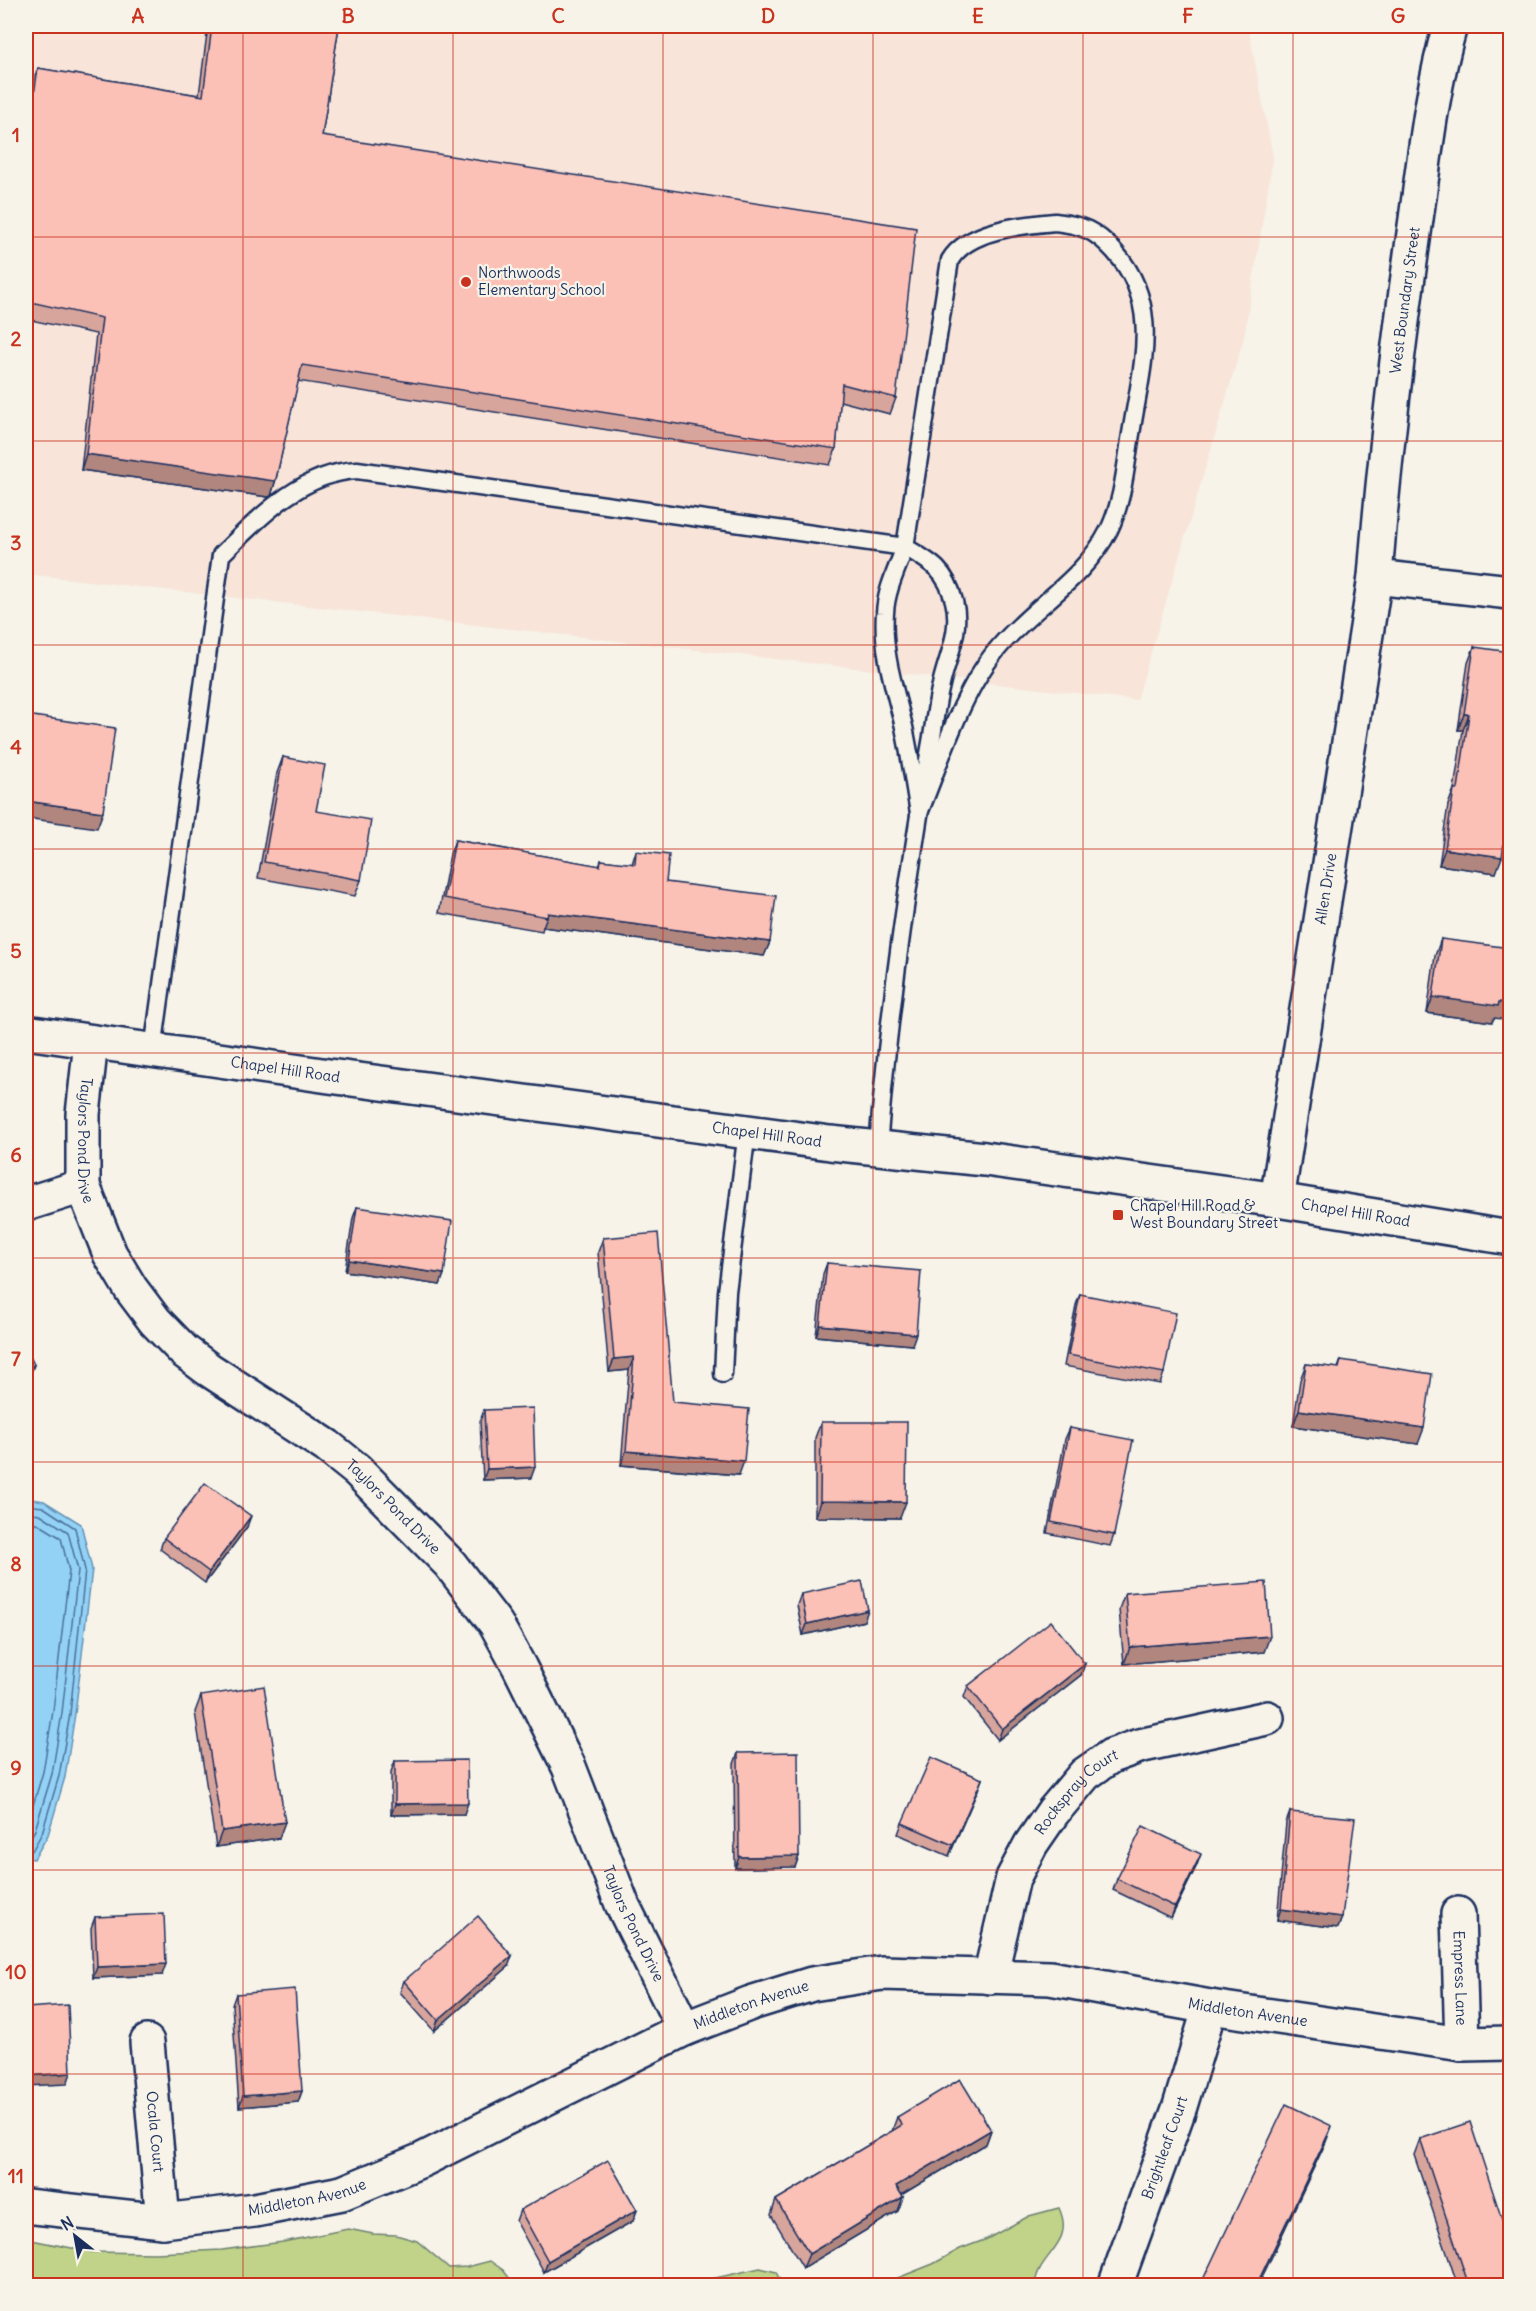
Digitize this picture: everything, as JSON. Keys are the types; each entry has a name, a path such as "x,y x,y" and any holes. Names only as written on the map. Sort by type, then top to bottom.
{"street":[{"name":"West Boundary Street","path":"1376,577 1382,492 1406,285 1428,137 1443,50 1450,26"},
{"path":"1376,577 1510,592"},
{"name":"Allen Drive","path":"1277,1200 1376,577"},
{"name":"Chapel Hill Road","path":"26,1032 747,1131 985,1159 1277,1200 1510,1238"},
{"name":"Taylors Pond Drive","path":"91,1042 83,1114 83,1186 110,1254 131,1289 155,1322 184,1351 327,1446 357,1470 450,1564 496,1624 569,1767 622,1904 684,2029"},
{"path":"26,1204 83,1186"},
{"name":"Rockspray Court","path":"990,1977 1013,1878 1031,1844 1084,1774 1111,1756 1139,1746 1267,1718"},
{"name":"Empress Lane","path":"1458,1914 1462,2044"},
{"name":"Middleton Avenue","path":"26,2206 163,2221 255,2210 342,2193 422,2160 684,2029 751,2003 812,1984 882,1973 1050,1978 1210,2007 1462,2044 1510,2043"},
{"name":"Brightleaf Court","path":"1116,2286 1180,2106 1210,2007"},
{"name":"Ocala Court","path":"147,2042 163,2221"}],"lane":[{"path":"1055,222 1078,225 1102,238 1134,277 1143,302 1145,325 1143,362 1120,495 1109,529 1094,554 1072,578 1022,622 982,669 968,694 919,813 904,727 888,666 884,639 885,611 890,587 905,547 950,260 956,251 972,241 1006,229 1055,222"},
{"path":"153,1050 221,555 280,501 318,479 338,471 357,470 905,547 935,564 947,580 955,602 957,623 953,648 941,684 919,813 883,1077 878,1148"},
{"path":"723,1374 727,1292 747,1131"}],"shaded area":[{"path":"26,26 1248,26 1273,157 1244,337 1137,700 26,574"}],"green space":[{"path":"1059,2208 1063,2231 1060,2240 1042,2265 1035,2285 880,2285 987,2239 1029,2216"},
{"path":"348,2229 373,2234 396,2235 417,2241 449,2268 467,2267 490,2261 503,2270 515,2285 26,2285 26,2239 92,2252 155,2253 222,2250 283,2242"},
{"path":"760,2268 776,2272 782,2285 684,2285"}],"water":[{"path":"26,1498 44,1501 81,1524 92,1569 75,1714 65,1777 48,1835 34,1859 26,1858"}],"building":[{"name":"Northwoods Elementary School","path":"212,26 339,26 322,136 916,228 896,398 842,384 836,449 302,365 274,481 86,454 102,318 26,301 26,149 38,68 203,96"},
{"path":"1474,647 1510,652 1510,801 1502,857 1445,849 1454,789 1458,789 1469,714 1464,714"},
{"path":"26,715 115,728 103,812 26,801"},
{"path":"283,757 325,765 316,811 371,820 361,880 264,862"},
{"path":"455,840 600,866 601,860 635,864 636,851 669,855 666,882 776,896 770,942 548,913 547,917 444,898"},
{"path":"1441,939 1510,948 1510,1003 1499,1002 1498,1006 1433,997"},
{"path":"357,1207 452,1221 444,1274 349,1260"},
{"path":"658,1233 673,1402 749,1409 744,1461 626,1451 634,1357 614,1359 603,1238"},
{"path":"827,1263 921,1271 916,1334 820,1325"},
{"path":"1080,1294 1176,1313 1164,1373 1068,1355"},
{"path":"26,1347 34,1365 26,1369"},
{"path":"1341,1360 1432,1374 1424,1428 1299,1410 1306,1364 1339,1368"},
{"path":"533,1408 535,1467 487,1469 484,1410"},
{"path":"821,1422 907,1422 906,1502 820,1501"},
{"path":"1070,1428 1133,1440 1114,1535 1051,1522"},
{"path":"205,1483 251,1516 209,1572 164,1538"},
{"path":"862,1581 868,1610 807,1624 801,1594"},
{"path":"1266,1582 1270,1636 1130,1647 1125,1593"},
{"path":"1051,1621 1085,1664 1002,1729 968,1686"},
{"path":"264,1686 285,1822 222,1831 201,1696"},
{"path":"798,1752 799,1856 739,1857 738,1753"},
{"path":"931,1757 982,1779 953,1845 902,1823"},
{"path":"467,1760 468,1803 395,1804 395,1761"},
{"path":"1290,1812 1355,1818 1342,1917 1281,1909"},
{"path":"1143,1826 1201,1854 1175,1907 1117,1879"},
{"path":"164,1914 166,1964 97,1967 95,1917"},
{"path":"478,1916 512,1956 438,2020 404,1981"},
{"path":"295,1989 302,2091 243,2096 236,1994"},
{"path":"68,2005 71,2073 26,2076 26,2008"},
{"path":"960,2079 991,2130 896,2186 903,2197 809,2254 776,2200 902,2125 897,2117"},
{"path":"1286,2104 1332,2126 1256,2286 1200,2286"},
{"path":"1470,2122 1510,2244 1509,2286 1469,2286 1420,2139"},
{"path":"608,2160 637,2210 548,2261 520,2210"}],"place":[{"name":"Northwoods Elementary School","path":"466,282"},
{"name":"Chapel Hill Road & West Boundary Street","path":"1118,1215"}]}
